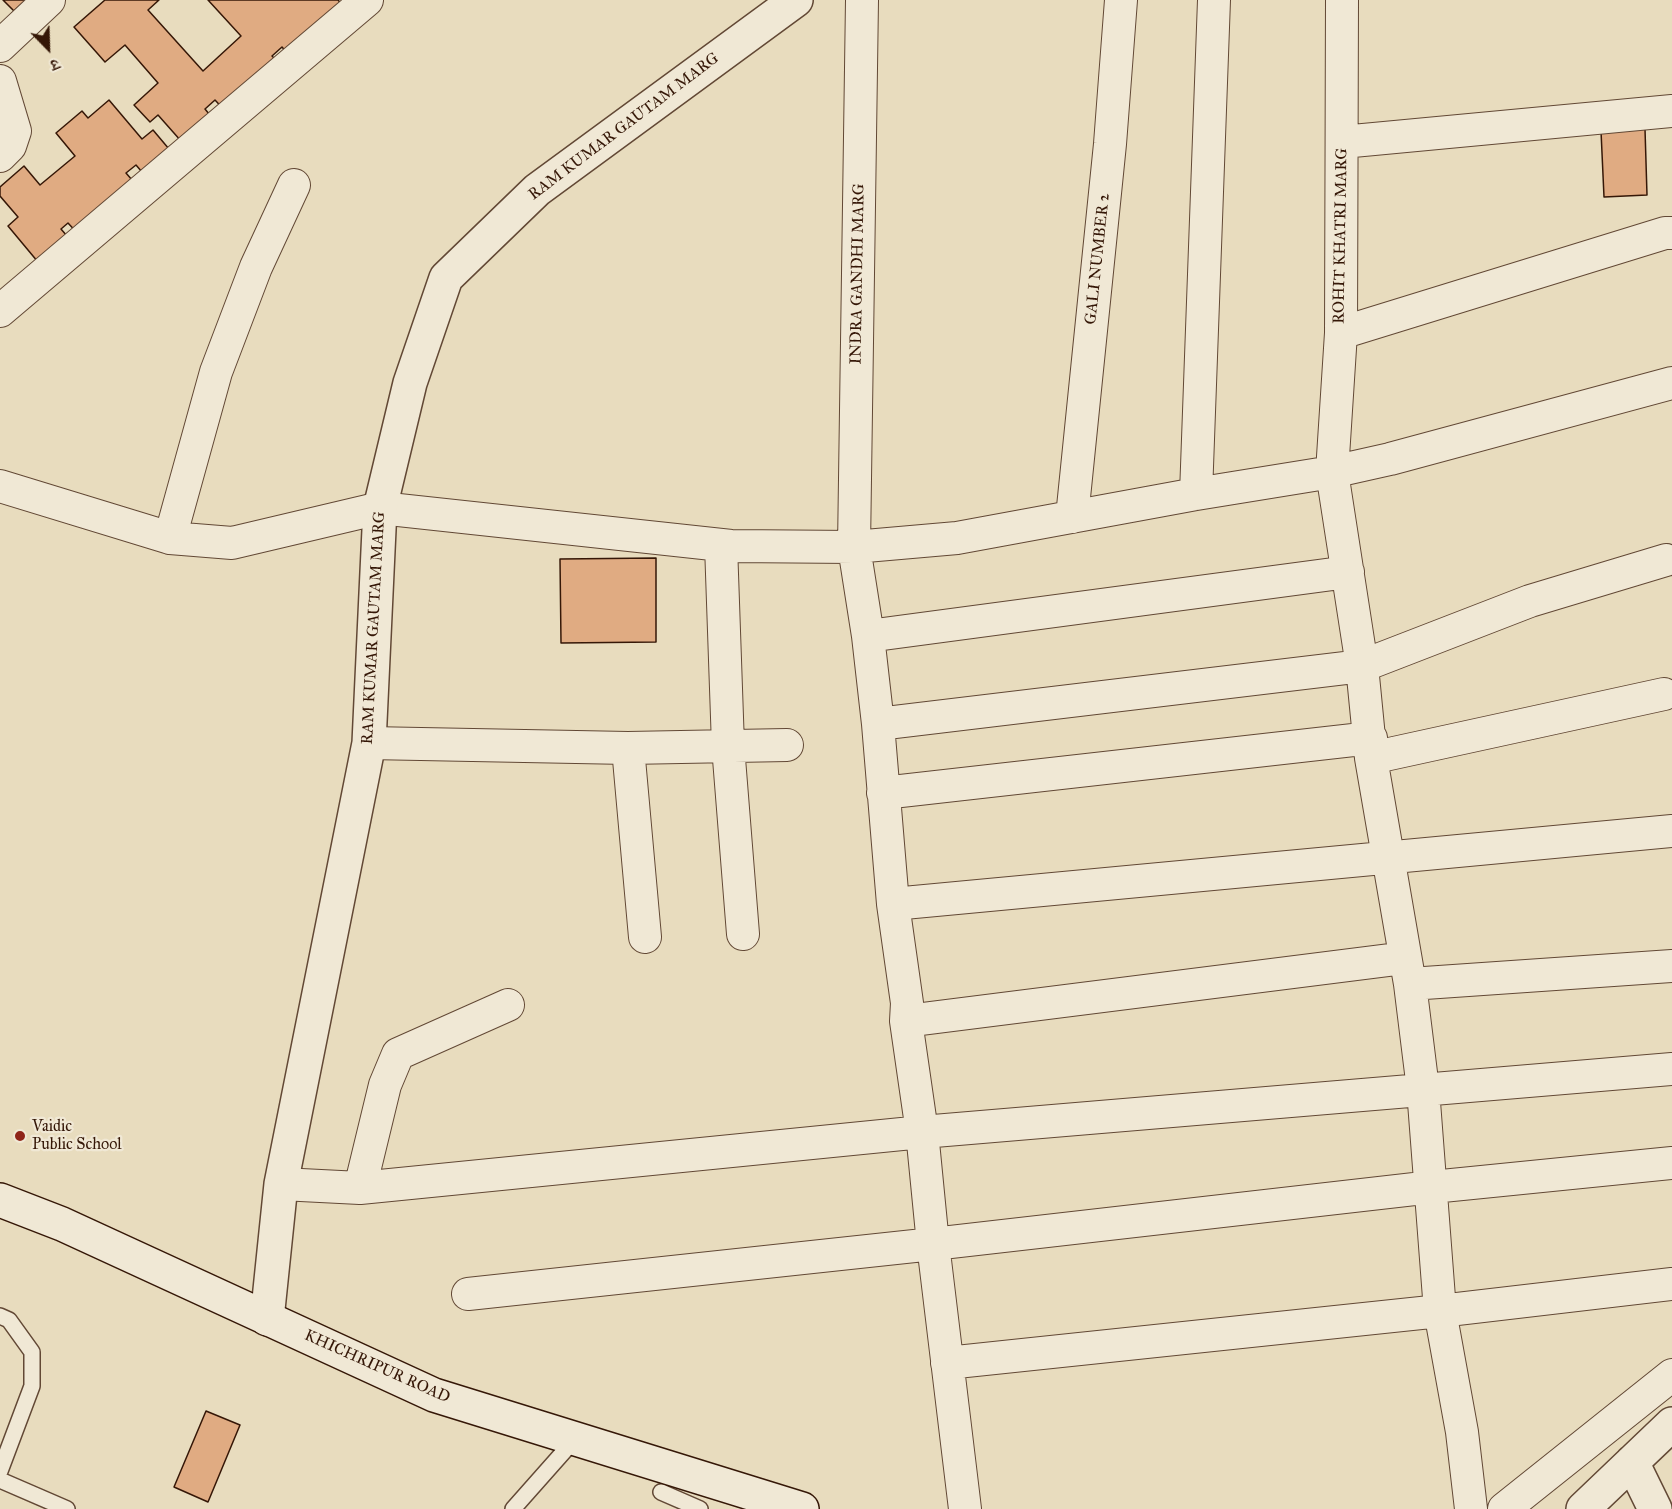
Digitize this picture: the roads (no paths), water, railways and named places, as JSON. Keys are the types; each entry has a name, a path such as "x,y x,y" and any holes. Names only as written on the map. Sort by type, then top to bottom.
{"street":[{"path":"0,46 49,0"},
{"path":"0,311 366,0"},
{"name":"RAM KUMAR GAUTAM MARG","path":"267,1319 280,1184 369,743 380,508 410,383 446,278 537,190 796,0"},
{"name":"INDRA GANDHI MARG","path":"862,0 854,547 868,636 893,904 907,1003 906,1021 922,1132 965,1509"},
{"name":"GALI NUMBER 2","path":"1072,517 1110,144 1121,0"},
{"path":"1196,494 1214,0"},
{"name":"ROHIT KHATRI MARG","path":"1342,0 1341,333 1332,472 1362,666 1371,748 1408,971 1423,1089 1440,1311 1462,1432 1471,1509"},
{"path":"0,156 10,146 15,131 1,86"},
{"path":"1342,142 1672,111"},
{"path":"170,538 216,372 256,267 294,185"},
{"path":"1341,333 1665,233 1672,233"},
{"path":"0,486 170,538 232,543 380,508 721,545 854,547 957,538 1196,494 1332,472 1390,459 1672,383"},
{"path":"721,545 729,746 743,934"},
{"path":"878,724 1362,666 1530,601 1666,560"},
{"path":"868,636 1348,572"},
{"path":"883,792 1371,748 1664,694"},
{"path":"369,743 628,748 787,746"},
{"path":"628,748 645,937"},
{"path":"893,904 1672,831"},
{"path":"906,1021 1408,971 1672,966"},
{"path":"360,1188 385,1085 398,1054 508,1005"},
{"path":"280,1184 360,1188 922,1132 1672,1069"},
{"path":"468,1294 933,1244 1432,1186 1672,1162"},
{"name":"KHICHRIPUR ROAD","path":"0,1200 62,1224 434,1395 802,1509"},
{"path":"947,1363 1672,1284"},
{"path":"1504,1509 1672,1375"},
{"path":"1583,1509 1672,1424"},
{"path":"1632,1462 1654,1509"}],"lane":[{"path":"0,1316 9,1320 32,1352 32,1386 0,1471"},
{"path":"513,1509 575,1439"},
{"path":"0,1480 67,1509"},
{"path":"661,1492 700,1509"}],"place":[{"name":"Vaidic Public School","path":"20,1136"}]}
